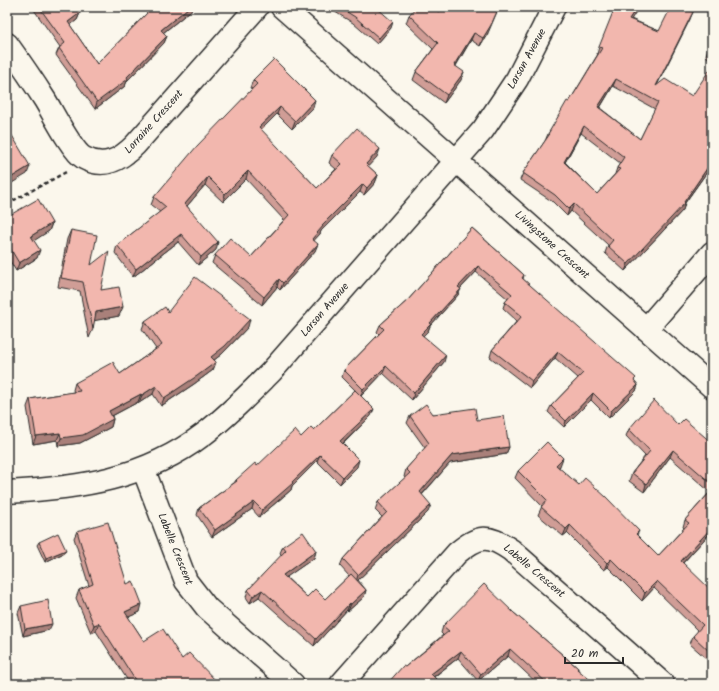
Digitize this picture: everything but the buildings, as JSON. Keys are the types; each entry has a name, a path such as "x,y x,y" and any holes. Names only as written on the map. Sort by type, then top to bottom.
{"street":[{"name":"Lorraine Crescent","path":"7,44 31,78 79,154 97,163 110,162 126,154 135,145 257,7"},
{"path":"282,7 457,161"},
{"name":"Larson Avenue","path":"7,492 49,490 84,485 126,475 167,458 205,433 252,391 483,130 517,79 554,7"},
{"name":"Livingstone Crescent","path":"457,161 712,387"},
{"path":"646,329 712,253"},
{"name":"Labelle Crescent","path":"143,468 186,581 191,590 207,608 293,684"},
{"name":"Labelle Crescent","path":"342,684 457,553 466,545 482,538 490,538 511,550 663,684"}],"path":[{"path":"7,204 68,171"}]}
